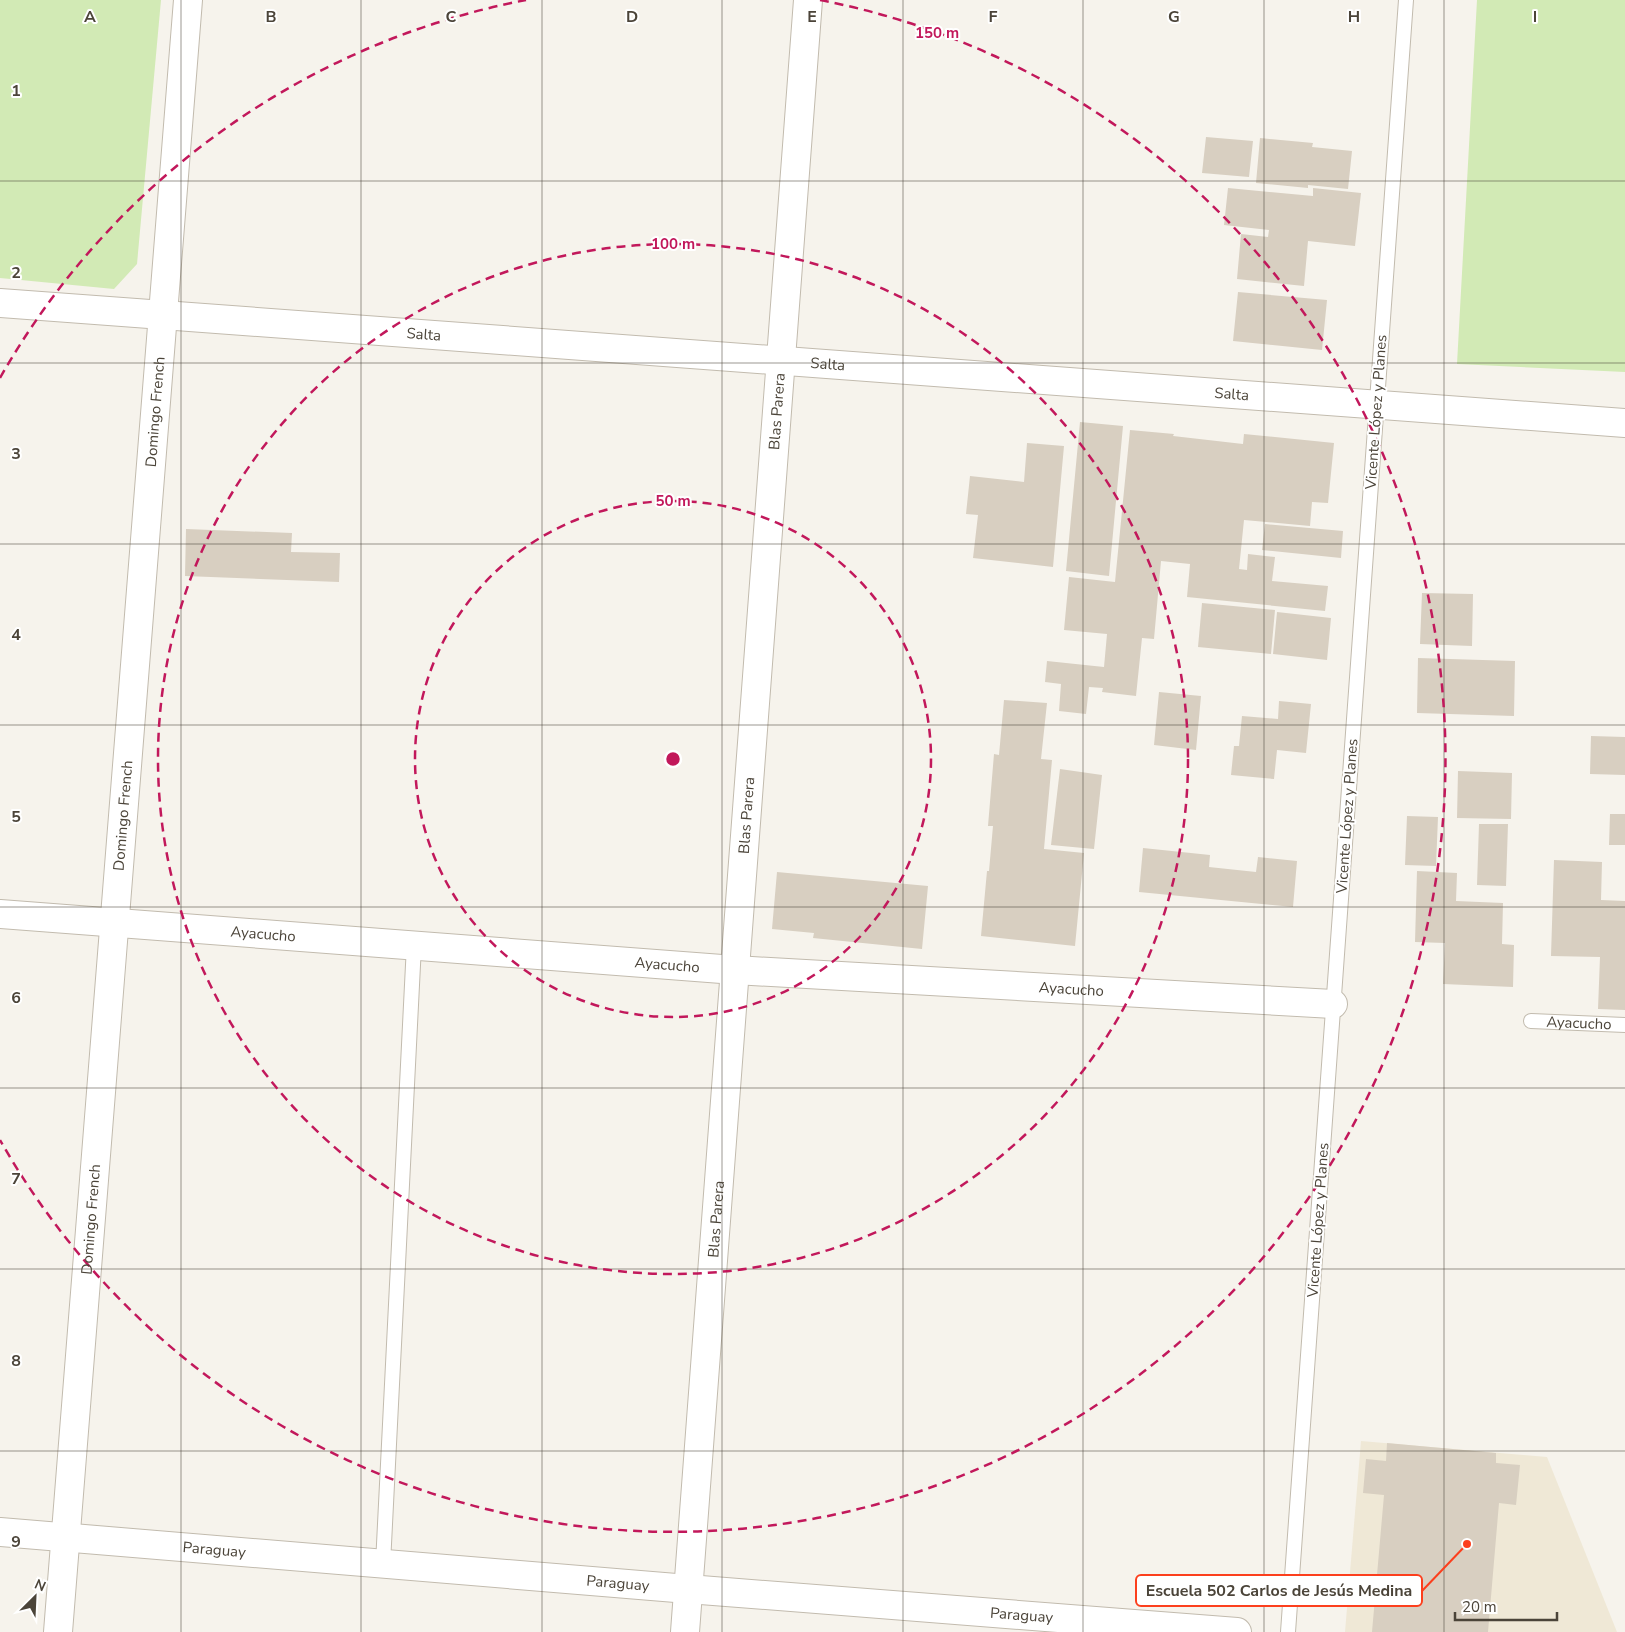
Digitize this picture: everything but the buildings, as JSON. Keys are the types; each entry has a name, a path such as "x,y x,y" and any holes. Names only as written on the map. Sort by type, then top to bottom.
{"street":[{"name":"Domingo French","path":"58,1632 188,0"},
{"name":"Blas Parera","path":"685,1632 808,0"},
{"name":"Salta","path":"0,303 1625,423"},
{"name":"Ayacucho","path":"0,914 735,970 1333,1004"},
{"name":"Paraguay","path":"0,1532 1237,1632"}],"lane":[{"name":"Vicente López y Planes","path":"1288,1632 1406,0"},
{"path":"383,1564 414,945"},
{"name":"Ayacucho","path":"1531,1021 1625,1025"}],"shaded area":[{"path":"1361,1441 1547,1457 1617,1632 1345,1632"}],"green space":[{"path":"0,0 161,0 137,264 114,289 0,278"},
{"path":"1477,0 1625,0 1625,372 1457,364"}],"place":[{"name":"Escuela 502 Carlos de Jesús Medina","path":"1467,1544"}]}
